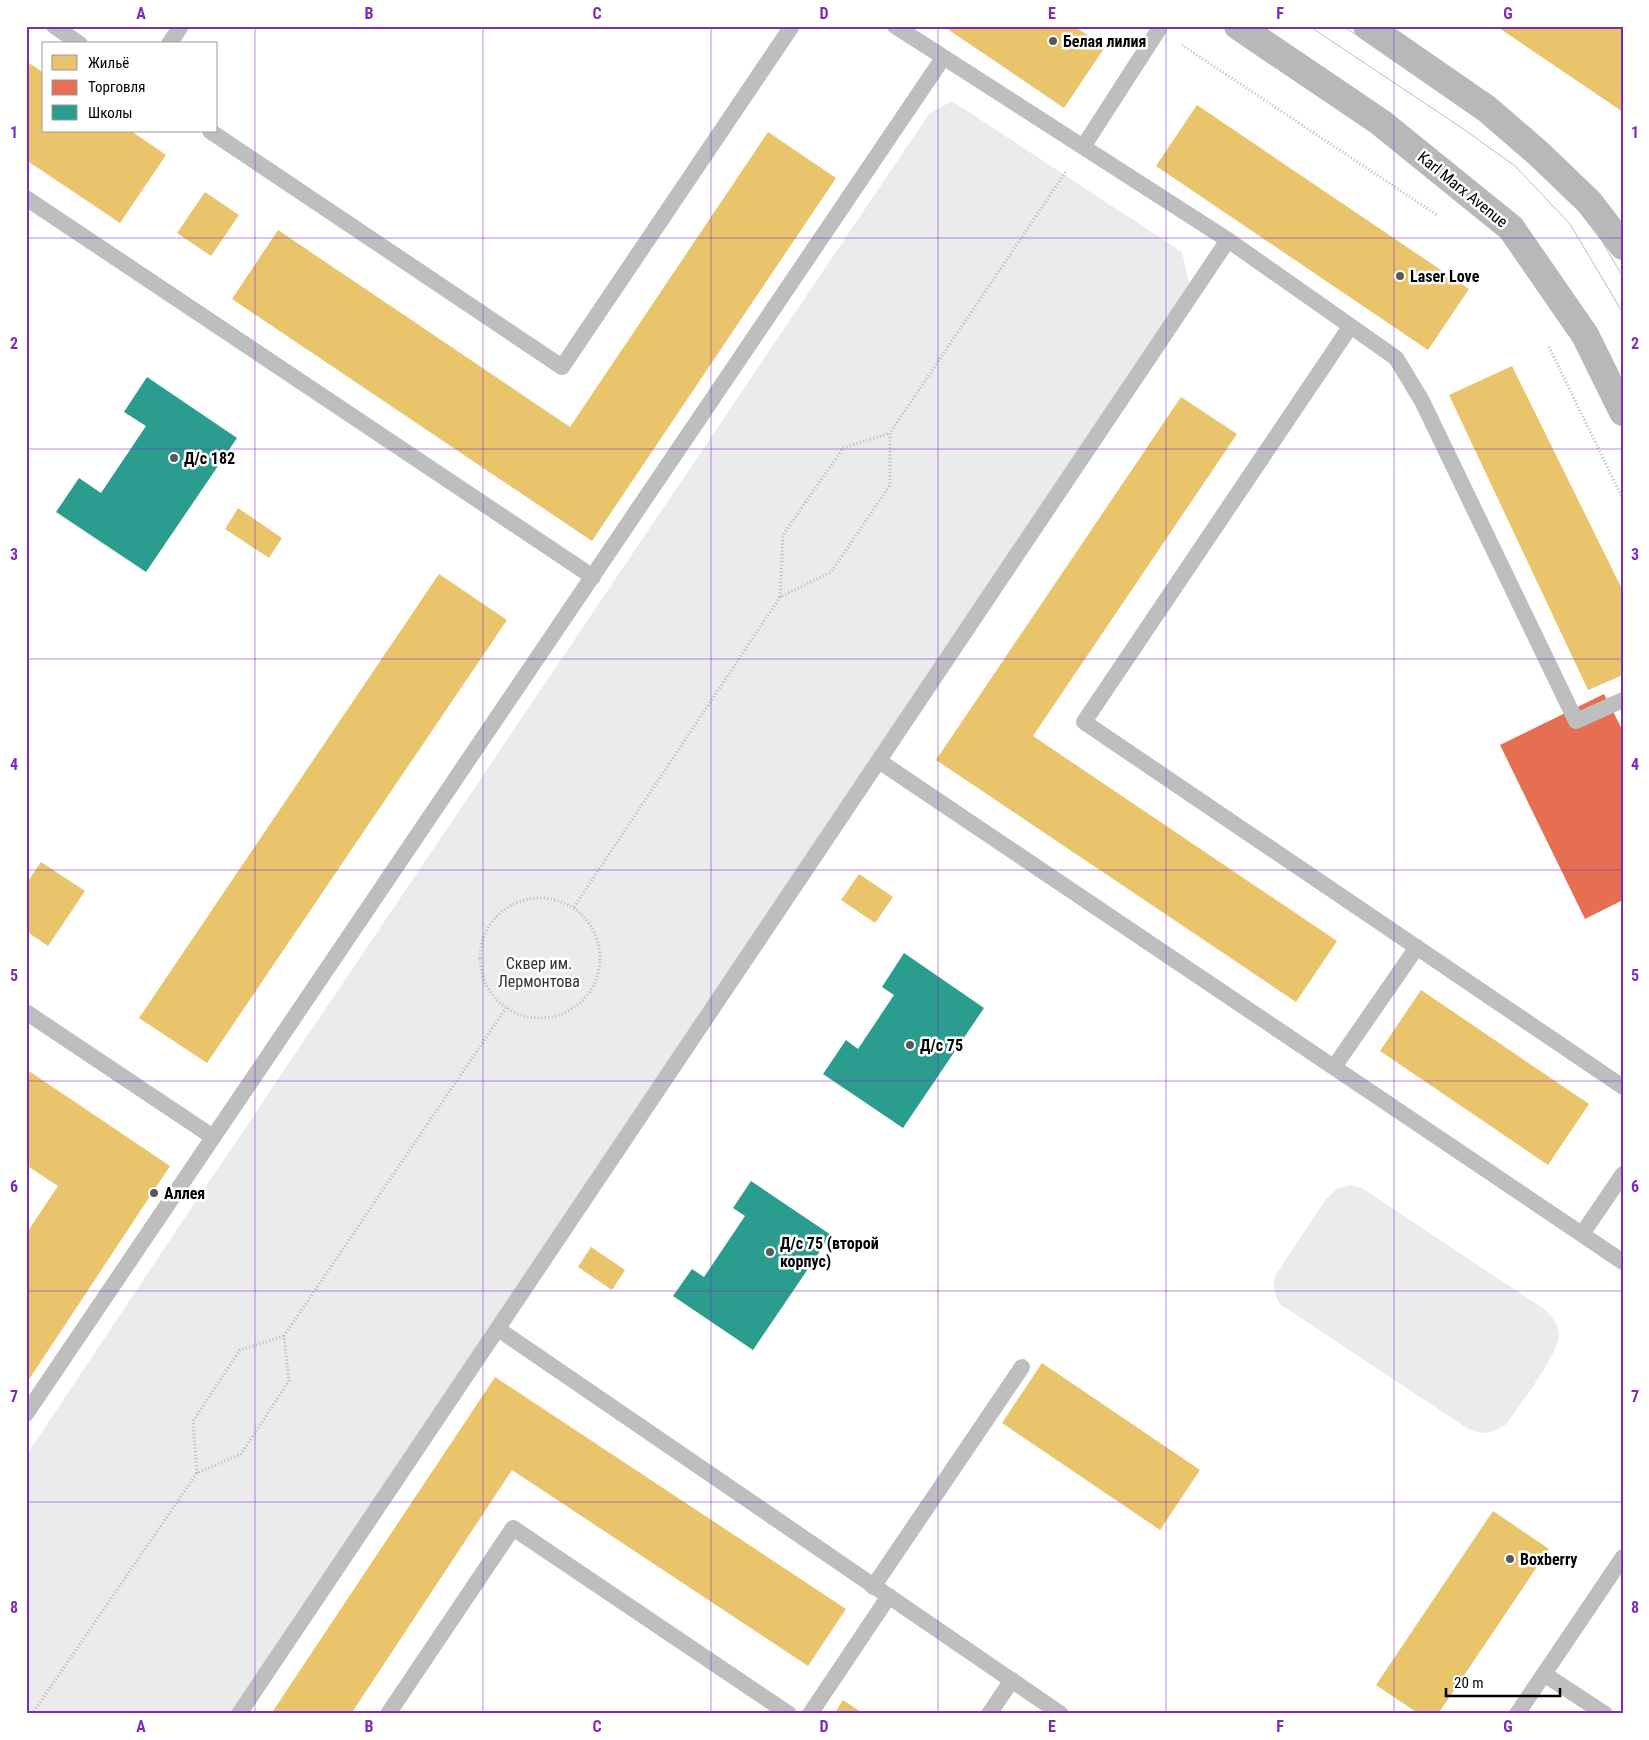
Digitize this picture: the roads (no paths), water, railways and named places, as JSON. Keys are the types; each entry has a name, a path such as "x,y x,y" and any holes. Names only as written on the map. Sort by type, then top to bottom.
{"main road":[{"name":"Karl Marx Avenue","path":"1238,26 1380,122 1511,228 1585,335 1623,412"},
{"path":"1367,26 1487,109 1590,202 1623,246"}],"lane":[{"path":"54,26 77,42"},
{"path":"170,42 181,26"},
{"path":"211,132 562,367 792,26"},
{"path":"895,26 1228,240 1396,358 1422,401 1576,721 1623,700"},
{"path":"1082,147 1160,29"},
{"path":"26,1414 943,58"},
{"path":"26,198 593,577"},
{"path":"239,1714 1228,240"},
{"path":"1350,327 1084,722 1623,1086"},
{"path":"879,761 1623,1262"},
{"path":"1334,1067 1417,947"},
{"path":"26,1012 213,1138"},
{"path":"1582,1234 1623,1174"},
{"path":"498,1329 1061,1714"},
{"path":"873,1587 1022,1367"},
{"path":"388,1714 513,1528 790,1714"},
{"path":"1517,1714 1623,1557"},
{"path":"810,1714 889,1596"},
{"path":"1544,1674 1605,1714"},
{"path":"989,1714 1012,1680"}],"tram line":[{"path":"1309,26 1459,126 1515,166 1570,224 1623,313"},
{"path":"1343,26 1527,149 1583,209 1623,277"}],"place":[{"name":"Белая лилия","path":"1053,41"},
{"name":"Laser Love","path":"1400,276"},
{"name":"Д/с 182","path":"174,458"},
{"name":"Д/с 75","path":"910,1045"},
{"name":"Аллея","path":"154,1193"},
{"name":"Д/с 75 (второй корпус)","path":"770,1252"},
{"name":"Boxberry","path":"1510,1559"}],"park label":[{"name":"Сквер им. Лермонтова","path":"539,972"}]}
